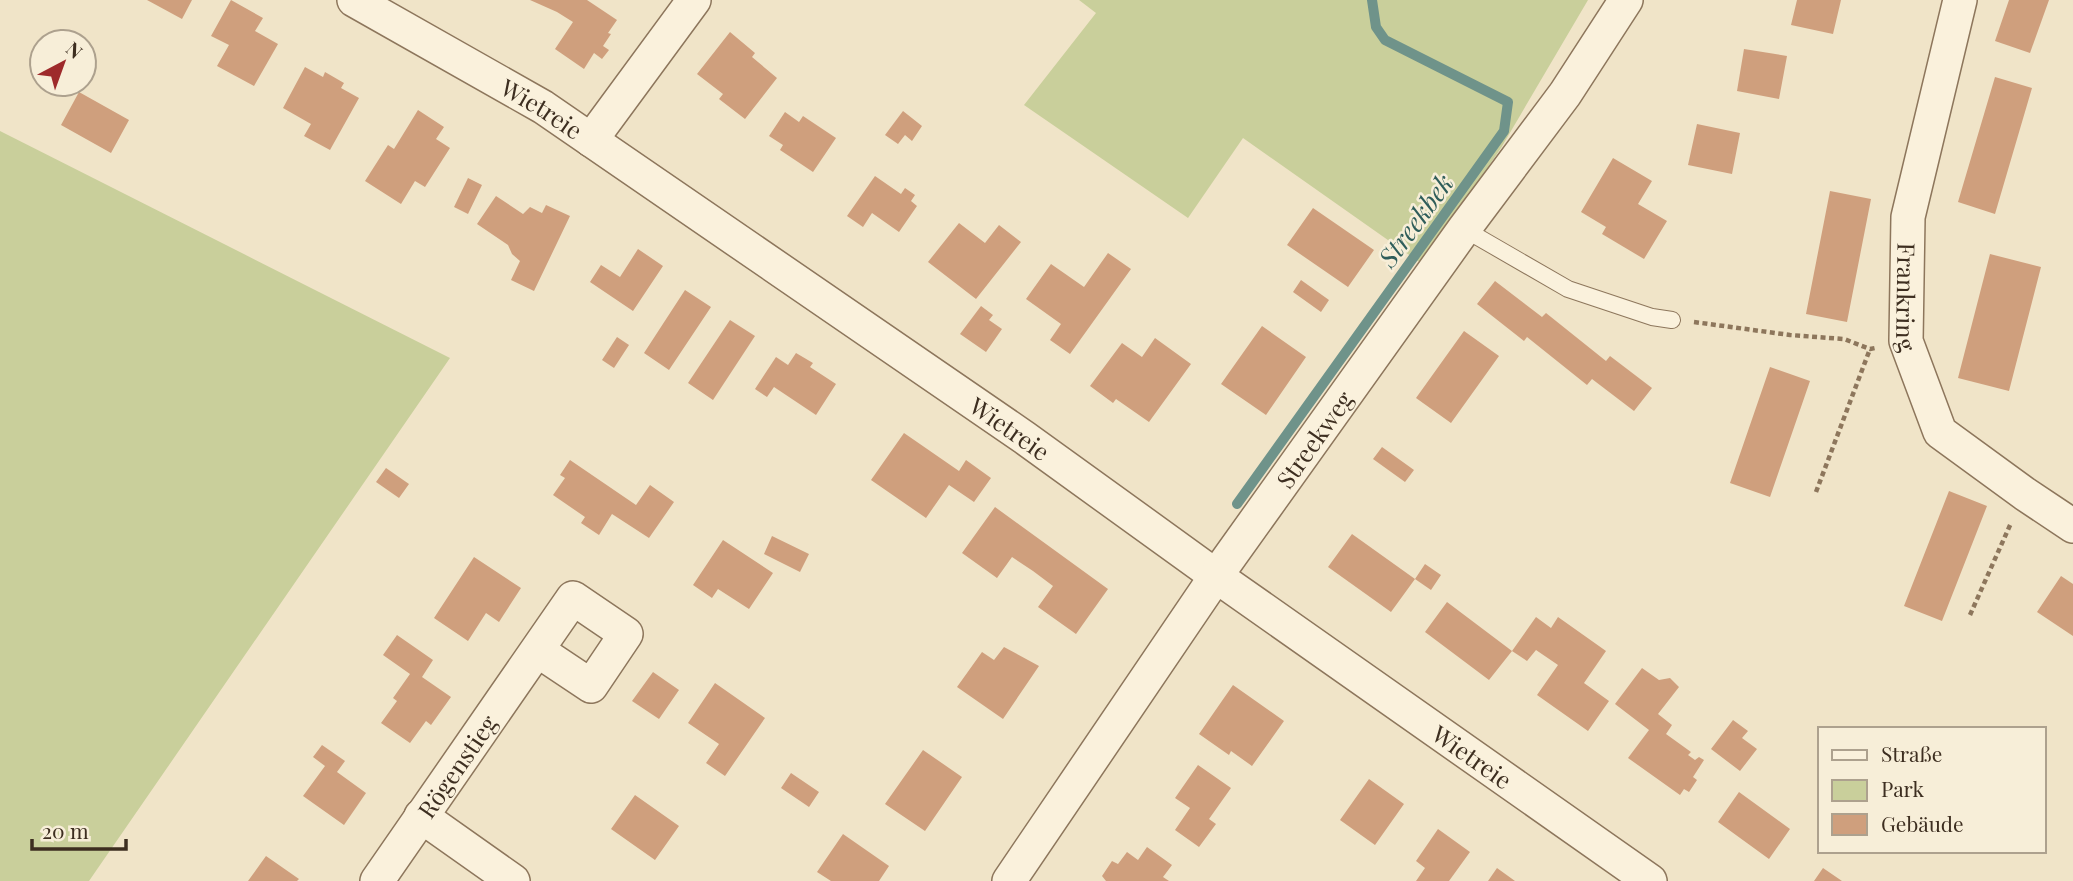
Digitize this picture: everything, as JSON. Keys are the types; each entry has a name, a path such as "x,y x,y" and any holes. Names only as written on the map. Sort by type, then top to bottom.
{"street":[{"name":"Wietreie","path":"354,0 542,107 591,140 1025,438 1216,576 1650,881"},
{"path":"591,140 694,0"},
{"name":"Streekweg","path":"1009,881 1216,576 1464,229 1565,94 1626,0"},
{"name":"Frankring","path":"1960,0 1908,217 1906,341 1940,432 2073,526"},
{"name":"Rögenstieg","path":"377,881 537,650"},
{"path":"421,816 513,881"}],"lane":[{"path":"1464,229 1567,289 1652,317 1672,320"}],"path":[{"path":"1672,320 1844,339 1870,349 1906,341"},
{"path":"1816,492 1870,349"},
{"path":"1970,615 2025,494"}],"green space":[{"path":"1079,0 1588,0 1501,148 1422,264 1243,138 1188,218 1024,105 1096,13"},
{"path":"0,131 450,358 89,881 0,881"}],"building":[{"path":"147,0 192,0 182,19"},
{"path":"231,0 263,18 255,31 278,44 254,86 217,66 229,45 211,36"},
{"path":"530,0 587,0 617,20 603,46 609,50 602,59 594,53 584,69 555,49 573,22"},
{"path":"1797,0 1841,0 1833,34 1791,25"},
{"path":"2009,0 2049,0 2030,53 1995,41"},
{"path":"730,32 755,53 752,57 777,78 745,119 719,99 723,94 697,74"},
{"path":"1744,49 1787,56 1779,99 1737,91"},
{"path":"305,67 323,77 325,72 344,83 341,88 359,98 330,150 304,136 311,124 283,108"},
{"path":"1995,77 2032,88 1995,214 1958,202"},
{"path":"76,98 90,98 129,120 111,153 61,125"},
{"path":"418,110 444,127 436,139 450,148 425,187 415,181 401,204 365,181 388,145 394,149"},
{"path":"903,111 922,126 912,141 905,135 898,144 885,135"},
{"path":"785,112 799,122 803,116 836,138 813,172 780,150 783,145 769,136"},
{"path":"1697,124 1740,133 1732,174 1688,165"},
{"path":"1613,158 1652,181 1638,204 1667,221 1644,259 1602,234 1606,227 1581,212"},
{"path":"875,176 901,194 905,188 915,195 911,201 917,206 899,232 872,213 863,227 847,216"},
{"path":"468,178 482,185 468,214 454,207"},
{"path":"1830,191 1871,199 1847,322 1806,314"},
{"path":"496,196 523,214 530,207 542,213 546,205 570,216 534,291 511,280 520,261 512,254 508,245 477,224"},
{"path":"1313,208 1374,250 1348,287 1287,245"},
{"path":"959,223 985,243 999,225 1021,242 976,299 928,262"},
{"path":"638,249 663,266 633,311 590,282 601,265 620,277"},
{"path":"1108,253 1131,269 1070,354 1050,340 1061,324 1026,299 1051,264 1084,287"},
{"path":"1990,254 2041,267 2009,391 1958,378"},
{"path":"1301,280 1329,300 1321,312 1293,292"},
{"path":"1495,281 1542,317 1546,313 1606,361 1610,356 1652,388 1634,411 1592,379 1587,385 1527,337 1524,341 1477,304"},
{"path":"685,290 711,307 669,370 644,353"},
{"path":"981,306 993,315 989,320 1002,329 986,352 960,334"},
{"path":"730,320 755,336 713,400 688,383"},
{"path":"1262,326 1306,357 1266,415 1221,384"},
{"path":"1464,331 1499,356 1451,423 1416,398"},
{"path":"617,337 629,345 614,368 602,360"},
{"path":"1155,338 1191,364 1149,422 1116,399 1113,403 1090,386 1122,343 1142,357"},
{"path":"796,353 813,363 810,367 836,384 816,415 774,387 767,397 755,389 776,357 788,365"},
{"path":"1770,367 1810,381 1770,497 1730,483"},
{"path":"904,433 959,471 966,460 991,478 974,502 949,485 926,518 871,480"},
{"path":"1382,447 1414,470 1405,482 1373,459"},
{"path":"570,460 636,505 650,485 674,502 649,538 612,514 599,535 581,523 585,517 553,495 565,478 560,475"},
{"path":"386,468 409,484 399,498 376,482"},
{"path":"1949,491 1987,506 1942,621 1904,606"},
{"path":"995,507 1108,589 1076,634 1038,607 1053,586 1033,571 1012,557 997,578 962,553"},
{"path":"1352,534 1415,579 1391,612 1328,567"},
{"path":"772,536 809,554 800,572 764,554"},
{"path":"723,540 773,573 749,609 718,589 712,598 693,585"},
{"path":"474,557 521,588 499,622 486,613 468,641 434,618"},
{"path":"1425,564 1441,575 1431,590 1415,579"},
{"path":"2061,576 2073,584 2073,636 2037,612"},
{"path":"1447,602 1512,651 1489,680 1425,632"},
{"path":"1536,617 1551,628 1558,617 1606,651 1584,683 1609,701 1588,731 1537,695 1558,665 1536,650 1527,661 1512,651"},
{"path":"397,635 433,660 422,677 451,697 431,725 426,721 410,743 381,723 397,701 393,698 410,674 383,655"},
{"path":"1004,647 1039,666 1003,719 957,687 982,652 994,660"},
{"path":"1642,668 1659,680 1670,678 1679,687 1658,714 1672,725 1666,734 1691,752 1688,755 1695,760 1699,757 1704,760 1693,777 1697,780 1689,792 1684,789 1680,795 1628,758 1649,730 1615,704"},
{"path":"653,672 679,690 659,719 632,701"},
{"path":"715,683 765,718 725,776 706,763 719,744 688,723"},
{"path":"1233,685 1284,721 1252,766 1231,751 1229,755 1199,734"},
{"path":"1733,720 1748,731 1742,738 1757,749 1740,771 1711,749"},
{"path":"322,745 345,761 337,772 366,793 344,825 303,796 325,766 313,757"},
{"path":"923,750 962,777 925,831 885,804"},
{"path":"1198,765 1231,788 1209,819 1216,824 1199,847 1175,830 1190,808 1175,798"},
{"path":"791,773 819,792 809,807 781,788"},
{"path":"1369,779 1404,804 1375,845 1340,820"},
{"path":"1739,792 1790,829 1769,859 1718,822"},
{"path":"635,795 679,826 655,860 611,829"},
{"path":"1438,829 1470,852 1449,881 1416,881 1425,868 1416,861"},
{"path":"843,834 889,866 879,881 831,881 817,872"},
{"path":"1147,847 1172,865 1163,877 1169,881 1106,881 1102,876 1112,861 1118,864 1127,852 1138,860"},
{"path":"266,856 299,879 248,881"},
{"path":"1497,868 1515,881 1488,881"},
{"path":"1823,868 1842,881 1814,881"}],"waterway":[{"name":"Streekbek","path":"1237,504 1504,131 1508,102 1385,40 1376,27 1372,0"}]}
